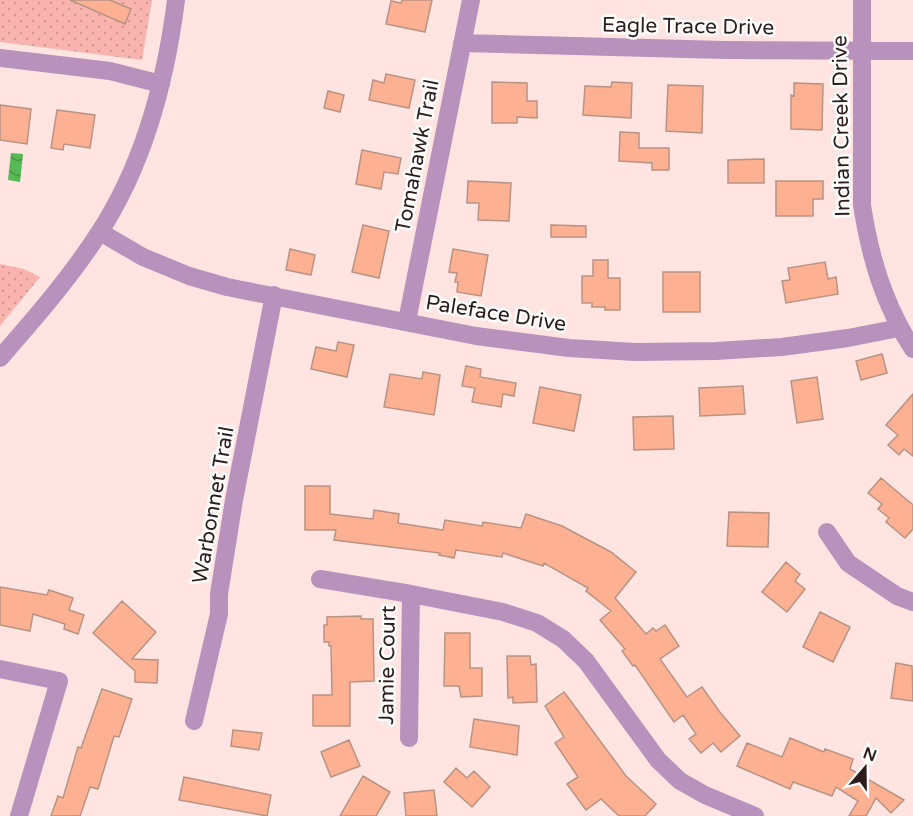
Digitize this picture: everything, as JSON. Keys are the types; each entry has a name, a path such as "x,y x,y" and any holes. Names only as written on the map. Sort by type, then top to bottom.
{"street":[{"path":"0,358 61,287 100,232 133,170 161,84 176,0"},
{"name":"Tomahawk Trail","path":"407,321 471,0"},
{"name":"Indian Creek Drive","path":"862,0 862,205 873,261 882,288 899,328 913,348"},
{"name":"Eagle Trace Drive","path":"462,43 913,51"},
{"path":"0,58 110,71 161,84"},
{"name":"Paleface Drive","path":"100,232 143,257 189,276 227,287 476,336 569,348 635,352 782,347 899,328"},
{"name":"Warbonnet Trail","path":"194,721 219,614 219,594 234,500 274,295"},
{"path":"827,532 848,563 897,596 913,602"},
{"path":"320,579 503,612 537,623 563,639 586,661 658,759 680,781 705,795 755,816"},
{"name":"Jamie Court","path":"409,738 411,594"},
{"path":"0,669 59,681 19,816"}],"shaded area":[{"path":"0,0 152,0 142,60 0,42"},
{"path":"0,264 24,269 40,277 0,326"}],"water":[{"path":"11,153 23,154 20,182 8,180"}],"building":[{"path":"70,0 110,0 131,9 125,24"},
{"path":"402,0 432,0 425,32 386,24 391,1 401,3"},
{"path":"386,74 415,80 409,108 369,100 373,80 384,83"},
{"path":"492,82 527,83 527,101 537,101 537,118 517,117 517,123 492,123"},
{"path":"612,82 632,83 631,118 583,115 585,86 611,87"},
{"path":"794,83 823,84 822,130 791,129 791,95 794,96"},
{"path":"668,85 703,86 702,133 666,131"},
{"path":"328,91 344,95 340,112 324,108"},
{"path":"0,105 31,109 27,144 0,140"},
{"path":"57,110 95,115 90,148 64,144 63,150 51,148"},
{"path":"620,132 639,133 639,148 669,148 669,170 652,170 652,163 619,161"},
{"path":"362,150 401,158 398,174 384,172 381,189 356,184"},
{"path":"764,159 764,183 728,183 728,160"},
{"path":"468,181 511,183 509,221 478,220 479,203 467,203"},
{"path":"776,181 823,181 823,199 813,199 813,216 776,216"},
{"path":"363,225 389,231 379,278 352,272"},
{"path":"551,225 586,226 586,237 551,237"},
{"path":"290,249 315,255 311,275 286,270"},
{"path":"453,249 488,255 481,296 457,292 458,282 455,282 457,273 449,272"},
{"path":"593,260 608,260 608,278 620,278 620,310 605,310 605,307 592,307 592,303 582,303 582,276 593,276"},
{"path":"825,262 828,279 836,277 838,294 786,303 782,281 790,280 788,268"},
{"path":"663,272 700,272 700,312 663,312"},
{"path":"338,342 354,345 347,377 311,369 316,347 336,351"},
{"path":"882,354 887,373 861,380 856,361"},
{"path":"466,366 481,369 480,377 516,383 514,396 503,394 501,407 472,402 475,388 462,386"},
{"path":"423,372 440,375 434,415 384,407 390,374 422,379"},
{"path":"817,377 823,419 797,423 791,381"},
{"path":"743,386 745,414 700,416 699,388"},
{"path":"540,387 581,395 574,431 533,423"},
{"path":"913,394 913,456 904,449 899,455 888,445 898,435 886,425"},
{"path":"673,416 674,449 634,450 633,417"},
{"path":"881,478 913,505 913,529 905,538 886,522 889,518 878,509 882,504 868,493"},
{"path":"305,486 330,486 330,514 373,519 374,510 399,514 398,523 443,530 445,520 482,526 483,522 521,528 526,514 562,526 611,552 636,572 615,598 646,634 653,628 656,631 665,625 679,646 660,659 687,697 702,687 740,736 721,752 713,743 701,753 689,739 696,734 683,715 674,722 635,665 633,666 622,651 625,649 600,620 611,611 586,591 588,588 544,563 543,566 503,553 502,557 456,550 454,558 439,555 440,553 334,540 336,530 305,530"},
{"path":"729,512 769,513 768,547 727,546"},
{"path":"786,562 800,574 795,581 805,589 787,612 762,592"},
{"path":"0,587 47,595 49,590 73,598 69,610 84,615 78,634 64,629 65,624 33,614 30,631 0,625"},
{"path":"122,601 156,632 132,659 158,660 157,683 135,682 135,671 93,633"},
{"path":"820,612 850,627 833,662 803,647"},
{"path":"361,616 361,619 373,619 374,681 350,682 350,726 313,726 313,695 332,695 331,646 329,642 324,642 324,625 327,625 327,617"},
{"path":"445,633 470,633 470,668 482,668 482,696 461,697 459,686 444,686"},
{"path":"507,656 530,656 531,665 536,664 537,702 513,703 513,697 508,698"},
{"path":"896,663 912,666 913,701 891,698"},
{"path":"102,689 132,699 119,737 114,736 98,789 90,787 80,816 51,816 58,796 63,798 78,747 81,748"},
{"path":"564,692 626,776 656,804 645,816 619,816 601,799 586,810 567,784 578,777 555,743 564,737 545,706"},
{"path":"474,719 519,726 517,755 470,747"},
{"path":"233,730 262,733 259,750 231,746"},
{"path":"790,738 824,752 825,749 853,759 850,769 904,800 891,813 876,798 866,816 849,816 858,801 836,787 832,796 793,782 790,789 737,766 747,743 782,757"},
{"path":"349,740 360,766 331,777 321,752"},
{"path":"456,768 467,778 474,771 490,787 472,807 444,782"},
{"path":"363,776 390,792 376,816 340,816"},
{"path":"184,777 271,795 267,816 179,800"},
{"path":"434,790 437,816 406,816 404,793"}]}
